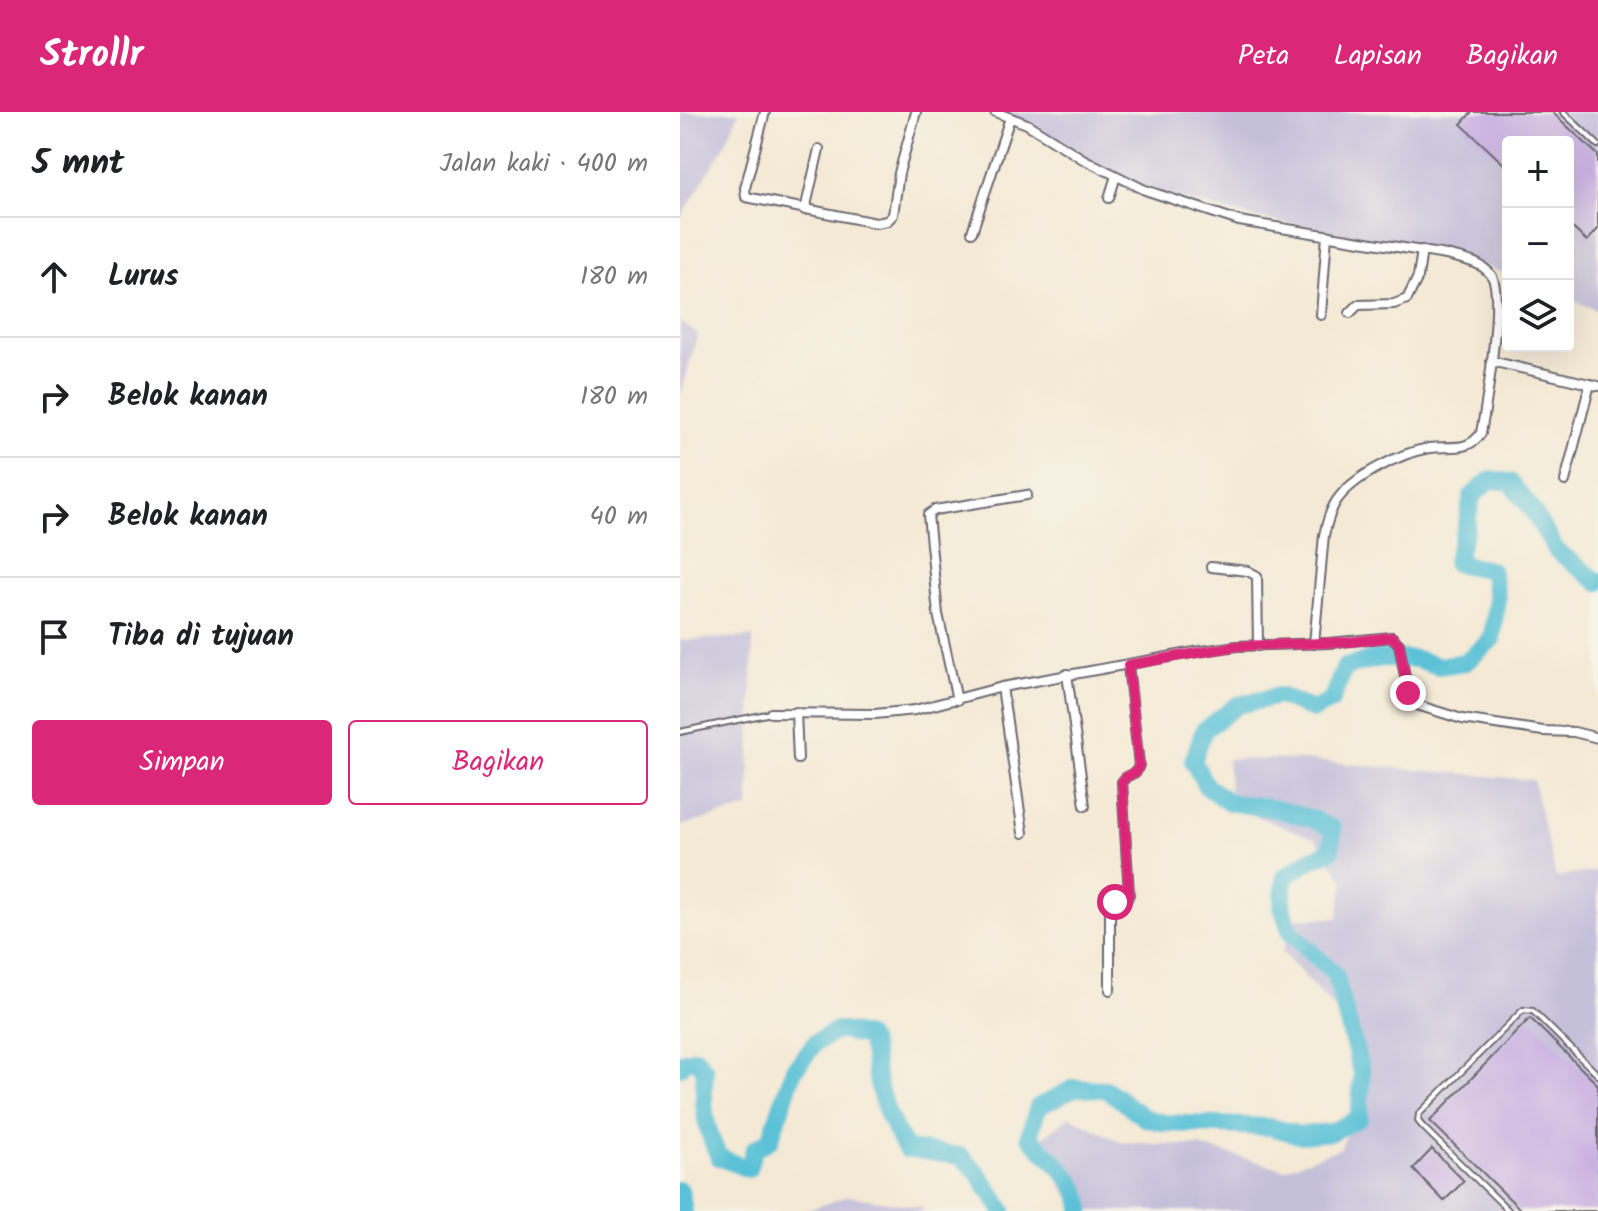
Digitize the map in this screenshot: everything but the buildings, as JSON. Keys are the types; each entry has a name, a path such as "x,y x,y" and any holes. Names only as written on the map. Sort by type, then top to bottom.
{"street":[{"path":"765,112 745,196 876,223 890,219 894,211 899,173 916,112"},
{"path":"995,112 1027,124 1083,159 1145,190 1239,221 1422,250 1470,261 1491,275 1497,294 1491,361 1482,425 1476,440 1462,447 1433,448 1403,455 1372,471 1337,499 1324,535 1314,644"},
{"path":"972,232 1010,118"},
{"path":"805,210 819,149"},
{"path":"1109,198 1116,176"},
{"path":"1321,315 1327,235"},
{"path":"1350,313 1358,305 1394,304 1407,299 1418,277 1422,250"},
{"path":"1491,361 1594,385 1565,481"},
{"path":"957,700 938,614 928,513 1027,495"},
{"path":"1211,567 1248,571 1257,576 1258,646"},
{"path":"771,713 875,714 915,710 1002,687 1195,652 1392,637 1399,644 1410,698 1423,707 1462,719 1543,731 1574,732 1598,738"},
{"path":"1110,990 1110,908 1115,902 1127,899 1129,894 1121,787 1123,779 1136,772 1139,765 1128,665"},
{"path":"1067,674 1085,806"},
{"path":"1002,687 1023,833"},
{"path":"796,712 798,759"}],"lane":[{"path":"1563,112 1598,145"},
{"path":"680,732 771,713"},
{"path":"1509,1211 1423,1127 1418,1121 1419,1114 1523,1010 1533,1011 1598,1075"}],"shaded area":[{"path":"680,112 739,112 725,145 680,219"},
{"path":"991,112 1598,112 1598,311 1574,301 1574,136 1502,136 1502,273 1456,254 1256,218 1132,187 1028,128"},
{"path":"680,322 698,334 680,397"},
{"path":"753,637 749,808 680,826 680,640"},
{"path":"1227,759 1303,760 1533,780 1556,877 1598,871 1598,1211 1078,1211 1060,1183 1042,1138 1070,1116 1120,1142 1200,1146 1284,1169 1341,1148 1358,1100 1342,1016 1282,952 1295,918 1338,918 1344,881 1316,839 1231,807"},
{"path":"848,1196 920,1207 924,1211 804,1211"}],"waterway":[{"path":"1082,1211 1081,1200 1070,1179 1029,1136 1038,1107 1074,1088 1106,1089 1145,1118 1165,1123 1271,1127 1299,1135 1332,1132 1359,1118 1362,1074 1335,974 1291,933 1282,907 1285,877 1310,860 1331,851 1333,829 1312,819 1276,809 1228,802 1206,786 1193,761 1204,730 1238,705 1279,696 1313,710 1331,701 1345,667 1380,658 1416,659 1438,666 1466,662 1492,639 1497,598 1491,570 1455,563 1472,496 1490,480 1510,482 1531,508 1556,550 1598,582"},
{"path":"680,1067 682,1062 696,1058 705,1070 705,1115 714,1146 719,1157 748,1169 754,1149 770,1140 794,1070 816,1042 838,1030 867,1037 884,1105 906,1149 961,1156 977,1172 1003,1211"},
{"path":"680,1190 684,1211"}],"route":[{"path":"1115,902 1124,901 1129,894 1122,782 1137,771 1139,765 1128,665 1237,646 1350,642 1395,637 1408,693"}]}
